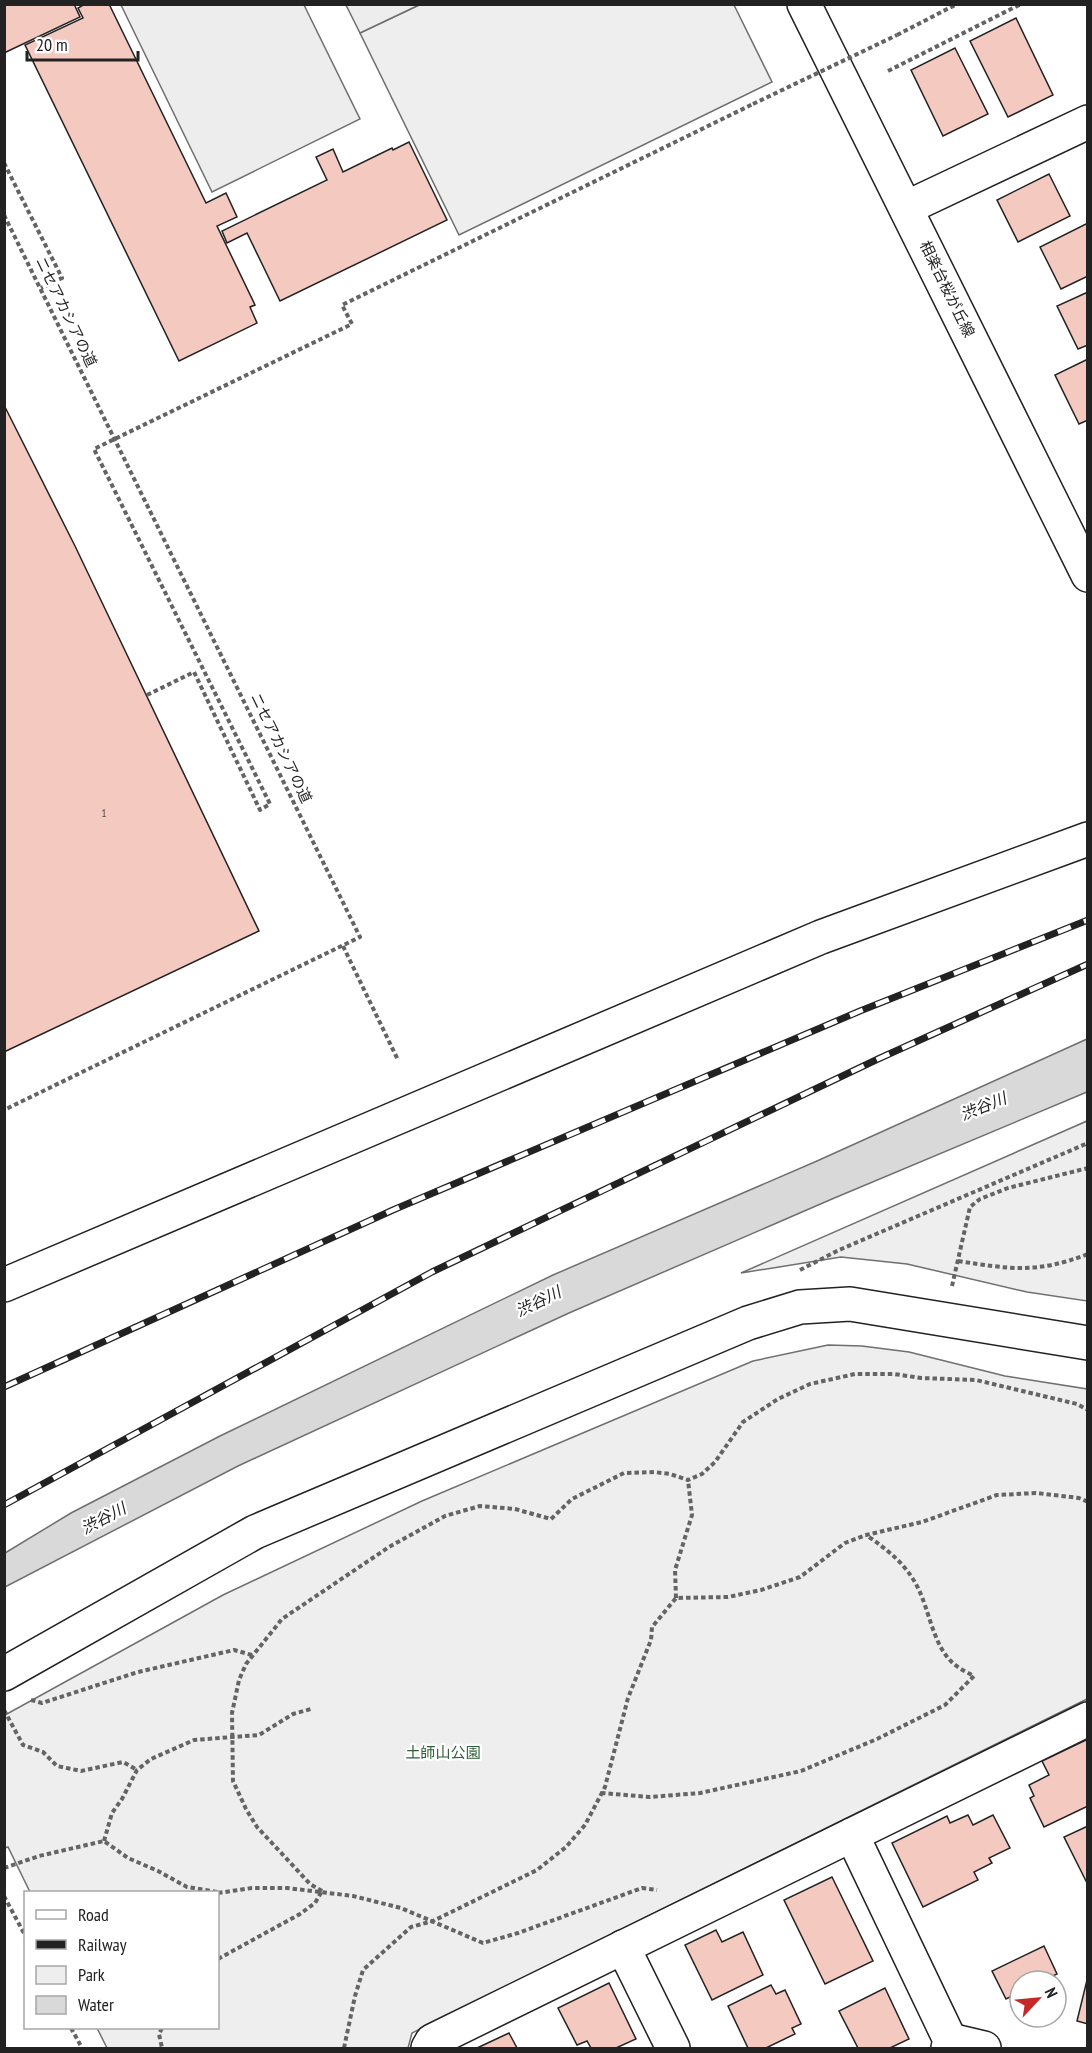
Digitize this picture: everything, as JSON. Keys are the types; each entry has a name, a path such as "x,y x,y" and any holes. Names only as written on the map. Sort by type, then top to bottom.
{"street":[{"name":"相楽台桜が丘線","path":"804,4 1088,575"},
{"path":"906,207 1084,133"},
{"path":"4,1285 821,937 1088,839"},
{"path":"13,1686 255,1532 748,1323 800,1307 850,1304 1088,1343"},
{"path":"428,2049 432,2041 1088,1719"},
{"path":"852,1835 949,2044 984,2049"},
{"path":"623,1947 672,2049"}],"path":[{"path":"147,695 194,672 260,810 270,804 94,449 352,324 342,305 957,4"},
{"path":"888,71 1021,4"},
{"path":"4,163 62,279 41,288"},
{"name":"ニセアカシアの道","path":"4,215 360,937 343,946"},
{"path":"4,1110 343,946 398,1060"},
{"path":"792,1274 839,1250 1088,1143"},
{"path":"952,1286 970,1206 980,1199 1008,1188 1088,1168"},
{"path":"958,1261 1006,1269 1036,1269 1064,1263 1088,1254"},
{"path":"322,1891 310,1884 257,1827 246,1809 233,1781 232,1713 239,1680 246,1664 282,1619 389,1546 445,1516 480,1506 515,1509 551,1519 572,1499 624,1473 670,1474 688,1480 702,1474 715,1462 743,1422 778,1399 810,1384 855,1374 894,1374 976,1380 1077,1404 1088,1410"},
{"path":"344,2049 355,1995 363,1970 411,1927 433,1921 537,1870 566,1848 585,1825 604,1787 628,1698 651,1640 652,1626 676,1598 675,1570 692,1515 688,1480"},
{"path":"676,1598 728,1597 761,1590 800,1577 845,1544 867,1535 922,1522 997,1496 1036,1493 1078,1498 1088,1502"},
{"path":"601,1793 650,1797 700,1793 801,1771 877,1739 945,1705 968,1684 974,1676 953,1664 940,1645 918,1588 903,1564 867,1535"},
{"path":"13,1686 42,1702 138,1672 234,1650 252,1655"},
{"path":"4,1710 23,1745 43,1752 57,1766 81,1771 123,1762 137,1770"},
{"path":"104,1841 112,1813 137,1770 151,1759 194,1740 260,1735 293,1714 311,1710"},
{"path":"4,1868 39,1856 104,1841 128,1858 187,1887 207,1891"},
{"path":"219,1893 252,1888 287,1888 353,1896 401,1908 483,1943 518,1933 642,1888 656,1889 666,1898 680,1919"},
{"path":"219,1958 300,1914 315,1902 322,1891"},
{"path":"4,1896 24,1933"},
{"path":"71,2029 81,2049"},
{"path":"162,2029 159,2034 162,2049"}],"green space":[{"path":"419,5 734,5 772,82 459,235 360,33"},
{"path":"1087,1121 1087,1301 1027,1292 907,1264 841,1257 741,1273"},
{"name":"土師山公園","path":"828,1345 862,1346 909,1352 1005,1376 1087,1389 1087,1699 412,2033 408,2048 107,2048 98,2029 219,2029 219,1891 30,1891 8,1847 5,1848 5,1715 223,1595 422,1501 753,1361"}],"shaded area":[{"path":"121,5 304,5 360,119 212,192"},
{"path":"346,5 419,5 360,33"}],"water":[{"name":"渋谷川","path":"1087,1039 1087,1092 569,1313 238,1466 5,1587 5,1553 71,1513 220,1436 553,1275 817,1161"}],"building":[{"path":"4,4 74,4 80,17 4,53"},
{"path":"85,4 109,4 206,203 226,193 237,217 217,226 255,305 250,307 257,323 179,361 25,45 83,18 78,8"},
{"path":"1016,18 1053,95 1008,117 970,41"},
{"path":"955,48 988,114 943,136 911,70"},
{"path":"409,142 447,220 280,301 247,233 227,243 222,231 327,180 316,157 333,149 343,172"},
{"path":"1049,174 1070,216 1018,242 997,200"},
{"path":"1088,223 1088,276 1061,289 1040,247"},
{"path":"1088,292 1088,345 1078,349 1057,306"},
{"path":"1088,359 1088,420 1079,424 1055,375"},
{"path":"4,405 75,546 259,931 4,1052"},
{"path":"1088,1739 1088,1806 1044,1827 1030,1798 1034,1796 1029,1785 1049,1775 1042,1761"},
{"path":"968,1815 973,1825 993,1815 1010,1848 989,1858 992,1863 974,1872 978,1880 923,1907 892,1843 947,1816 950,1823"},
{"path":"1088,1826 1088,1885 1064,1837"},
{"path":"832,1877 873,1961 825,1984 784,1900"},
{"path":"716,1930 722,1942 743,1932 763,1975 712,2000 685,1945"},
{"path":"1044,1946 1055,1969 1008,1969 1008,1998 1006,1999 992,1971"},
{"path":"1088,1980 1088,2024 1077,2021"},
{"path":"609,1983 636,2039 616,2048 591,2048 587,2041 577,2045 558,2008"},
{"path":"771,1985 776,1994 785,1990 801,2024 792,2028 795,2034 766,2048 748,2048 728,2006"},
{"path":"885,1988 909,2039 890,2048 858,2048 839,2011"},
{"path":"509,2033 517,2048 477,2048"}],"railway":[{"path":"4,1387 393,1210 860,1011 1088,920"},
{"path":"4,1505 432,1272 878,1059 1088,964"}]}
